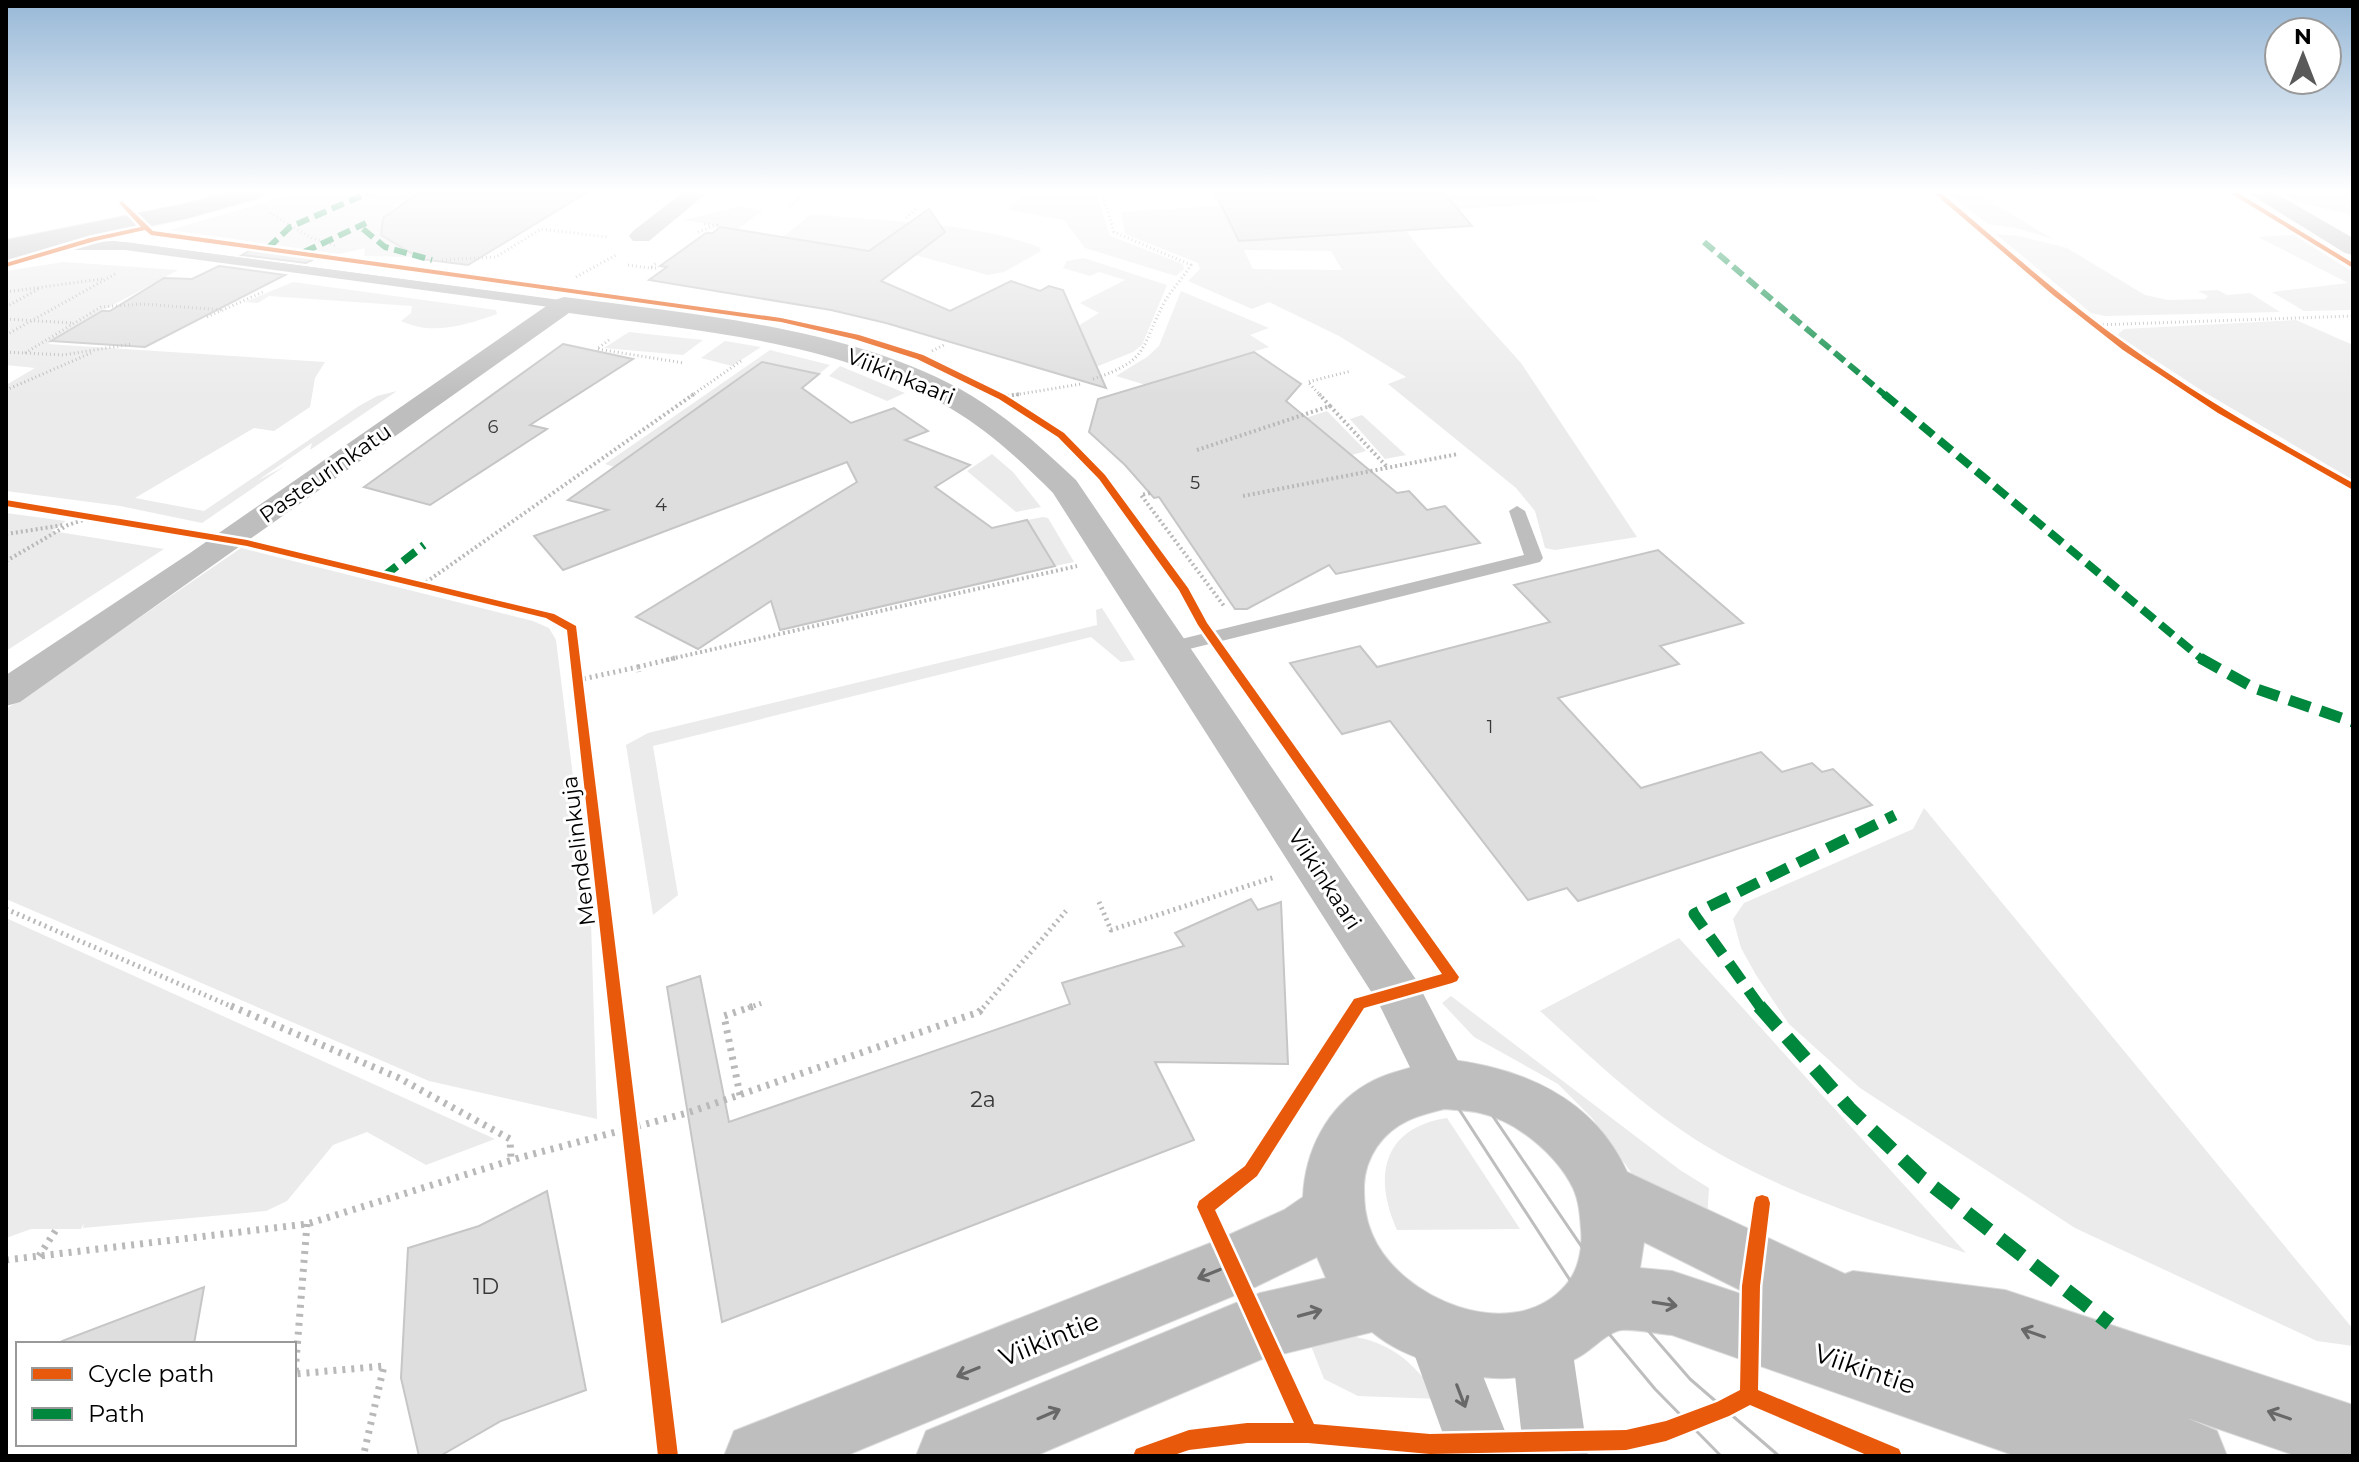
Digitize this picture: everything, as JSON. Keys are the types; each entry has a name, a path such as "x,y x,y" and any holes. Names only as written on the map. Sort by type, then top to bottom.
{"main road":[{"path":"1444,1084 1493,1091 1530,1105 1562,1129 1589,1159 1607,1193 1614,1223 1614,1252 1566,1325 1491,1348 1438,1337 1406,1320 1378,1298 1347,1257 1332,1212 1332,1173 1346,1139 1369,1112 1400,1094 1444,1084"},
{"name":"Viikintie","path":"1607,1193 1827,1299 1932,1357 2096,1415 2192,1456"},
{"name":"Viikintie","path":"759,1456 1232,1265 1306,1231 1332,1212"},
{"path":"951,1456 1260,1326 1342,1304 1378,1298"},
{"name":"Viikintie","path":"1566,1325 1619,1298 1672,1303 2094,1448 2139,1456"},
{"name":"Viikintie","path":"1827,1299 2005,1323 2353,1440"}],"street":[{"name":"Viikinkaari","path":"571,290 730,328 801,341 880,364 959,400 1014,436 1058,479 1133,587 1194,636 1394,985 1444,1084"},
{"name":"Pasteurinkatu","path":"6,693 212,553 571,290"},
{"path":"1556,1456 1566,1325"},
{"path":"1438,1337 1483,1456"}],"lane":[{"name":"Viikinkaari","path":"279,261 571,290"},
{"path":"1194,636 1534,558 1517,511"}],"path":[{"path":"427,270 441,266 443,261"},
{"path":"571,290 607,261"},
{"path":"1093,379 1109,375 1142,354 1151,341 1172,288 1191,265 1182,261"},
{"path":"6,335 120,271"},
{"path":"6,292 107,278"},
{"path":"6,307 45,286"},
{"path":"207,317 275,287"},
{"path":"25,353 101,307 142,304 224,310"},
{"path":"2083,315 2118,342"},
{"path":"2095,325 2353,316"},
{"path":"6,319 75,323"},
{"path":"6,352 63,355 132,344"},
{"path":"6,390 96,351"},
{"path":"619,352 684,363"},
{"path":"422,585 751,353"},
{"path":"920,357 934,363"},
{"path":"1351,371 1308,382 1388,468"},
{"path":"1002,397 1081,384"},
{"path":"988,390 1026,412"},
{"path":"1197,450 1330,406"},
{"path":"1243,496 1458,454"},
{"path":"1150,493 1141,495 1225,607 1194,636"},
{"path":"6,561 67,518"},
{"path":"6,534 67,518 110,518"},
{"path":"578,680 638,670 1084,564"},
{"path":"1099,902 1111,930 1285,874"},
{"path":"6,909 399,1078 510,1139 511,1160"},
{"path":"7,1262 307,1224 511,1160 687,1113 979,1012 1066,911"},
{"path":"740,1095 724,1016 762,1003"},
{"path":"629,1110 633,1140"},
{"path":"296,1362 307,1224"},
{"path":"38,1257 56,1230"},
{"path":"296,1374 384,1366 364,1453"}],"shaded area":[{"path":"938,261 1023,261 1004,272 988,275"},
{"path":"1067,261 1094,261 1167,285 1142,345 1133,352 1081,373 1078,326 1099,313 1080,303 1125,280 1099,272 1090,276 1063,268"},
{"path":"1128,261 1176,261 1183,264 1184,269 1176,276"},
{"path":"1194,261 1249,261 1253,269 1342,270 1337,261 1430,261 1521,363 1637,537 1555,550 1545,548 1535,511 1516,488 1388,384 1406,377 1339,336 1269,302 1252,309 1188,281 1200,269"},
{"path":"2029,261 2089,261 2145,295 2168,300 2205,299 2208,296 2198,291 2218,290 2227,295 2250,293 2280,312 2105,316 2091,313"},
{"path":"2305,261 2336,261 2353,272 2353,310 2304,311 2272,292 2348,283"},
{"path":"64,262 178,270 48,344 325,362 315,378 310,407 274,431 254,428 135,498 204,511 359,406 377,396 397,391 310,450 312,443 257,481 285,466 202,523 120,506 6,491 6,385 35,368 6,365 6,271"},
{"path":"293,282 496,310 497,314 461,325 425,328 401,321 411,313 412,306 269,296 258,303 245,302"},
{"path":"1181,291 1269,328 1250,335 1269,347 1146,385 1116,376 1159,346"},
{"path":"2296,320 2353,345 2353,480 2204,392 2117,335 2124,329"},
{"path":"629,332 703,340 683,355 604,348"},
{"path":"725,341 761,347 732,366 701,358"},
{"path":"770,350 830,365 819,374 762,362 614,467 605,464"},
{"path":"840,366 905,393 887,401 829,376"},
{"path":"1327,411 1366,451 1352,455 1320,429 1294,435 1281,426"},
{"path":"1362,415 1406,455 1385,459 1350,419"},
{"path":"992,454 1013,472 1041,507 1016,512 967,471"},
{"path":"6,513 66,521 52,531 164,549 6,651"},
{"path":"1048,518 1074,562 1055,566 1027,520"},
{"path":"241,548 533,621 549,628 556,640 591,921 597,1119 429,1081 6,899 6,709"},
{"path":"1102,608 1135,660 1121,662 1091,637 653,746 678,895 653,915 626,745 648,733 1097,625 1096,610"},
{"path":"1924,808 2353,1329 2353,1346 2317,1341 2075,1228 1860,1088 1789,1024 1741,948 1733,919 1744,903 1913,829"},
{"path":"6,918 495,1139 426,1165 367,1132 333,1145 287,1201 266,1211 83,1228 84,1223 81,1229 31,1229 6,1238"},
{"path":"1679,938 1966,1253 1801,1193 1706,1146 1641,1100 1540,1011"},
{"path":"1451,996 1680,1170 1709,1188 1707,1220 1633,1175 1592,1118 1558,1084 1474,1037 1442,1003"},
{"path":"1447,1118 1520,1229 1397,1230 1386,1192 1385,1174 1389,1158 1396,1144 1408,1132"},
{"path":"1306,1333 1349,1336 1383,1345 1411,1365 1439,1399 1358,1396 1324,1379"}],"building":[{"path":"438,261 474,261 468,265"},
{"path":"667,261 907,261 881,281 950,311 1011,281 1040,291 1049,286 1063,290 1106,388 886,323 831,310 649,280 667,267 660,266"},
{"path":"219,266 285,275 145,347 51,341 102,311 110,311 164,278 192,279"},
{"path":"563,344 633,359 530,425 547,429 430,505 364,487"},
{"path":"1254,352 1301,384 1286,401 1397,493 1409,491 1427,510 1445,506 1480,543 1336,574 1329,565 1247,609 1235,609 1159,497 1154,498 1125,465 1089,432 1098,399"},
{"path":"762,362 819,374 802,388 851,423 894,408 928,431 905,440 970,465 935,487 992,528 1027,520 1055,566 780,630 771,601 698,649 636,617 857,482 847,462 563,570 534,536 608,510 568,500"},
{"path":"1658,550 1743,623 1660,646 1679,664 1558,698 1641,788 1761,752 1782,772 1812,763 1822,772 1833,769 1872,805 1578,901 1567,888 1528,900 1390,721 1342,734 1290,663 1360,646 1377,667 1550,622 1514,585"},
{"path":"1251,899 1258,910 1281,902 1288,1064 1155,1062 1194,1140 722,1322 667,987 700,976 729,1122 1070,1004 1062,983 1184,946 1175,933"},
{"path":"547,1191 586,1390 501,1421 440,1456 419,1456 401,1378 408,1248 479,1226"},
{"path":"204,1287 194,1342 62,1341"}],"tram line":[{"path":"260,261 702,320 797,336 888,363 932,381 979,407 1021,438 1094,515 1419,1008"},
{"path":"1011,442 1044,473 1077,518 1394,1008"},
{"path":"1392,1006 1590,1311 1655,1389 1721,1456"},
{"path":"1418,1006 1605,1281 1690,1379 1779,1456"}],"marked path":[{"path":"1727,261 2199,658 2254,688 2353,722"},
{"path":"384,576 424,545"},
{"path":"1895,815 1694,914 1782,1034 1884,1144 1959,1209 2110,1324"}],"cycle path":[{"path":"6,265 19,261"},
{"path":"355,261 781,320 856,337 920,357 1002,397 1061,435 1102,477 1452,977 1359,1003 1251,1171 1205,1207 1308,1433"},
{"path":"2017,261 2096,326 2157,370 2221,411 2353,487"},
{"path":"2345,261 2353,266"},
{"name":"Mendelinkuja","path":"6,503 247,543 550,616 572,628 668,1456"},
{"path":"1749,1395 1751,1286 1762,1203"},
{"path":"1749,1395 1892,1456"},
{"path":"1143,1456 1189,1440 1247,1433 1308,1433 1430,1444 1626,1440 1666,1431 1749,1395"}]}
